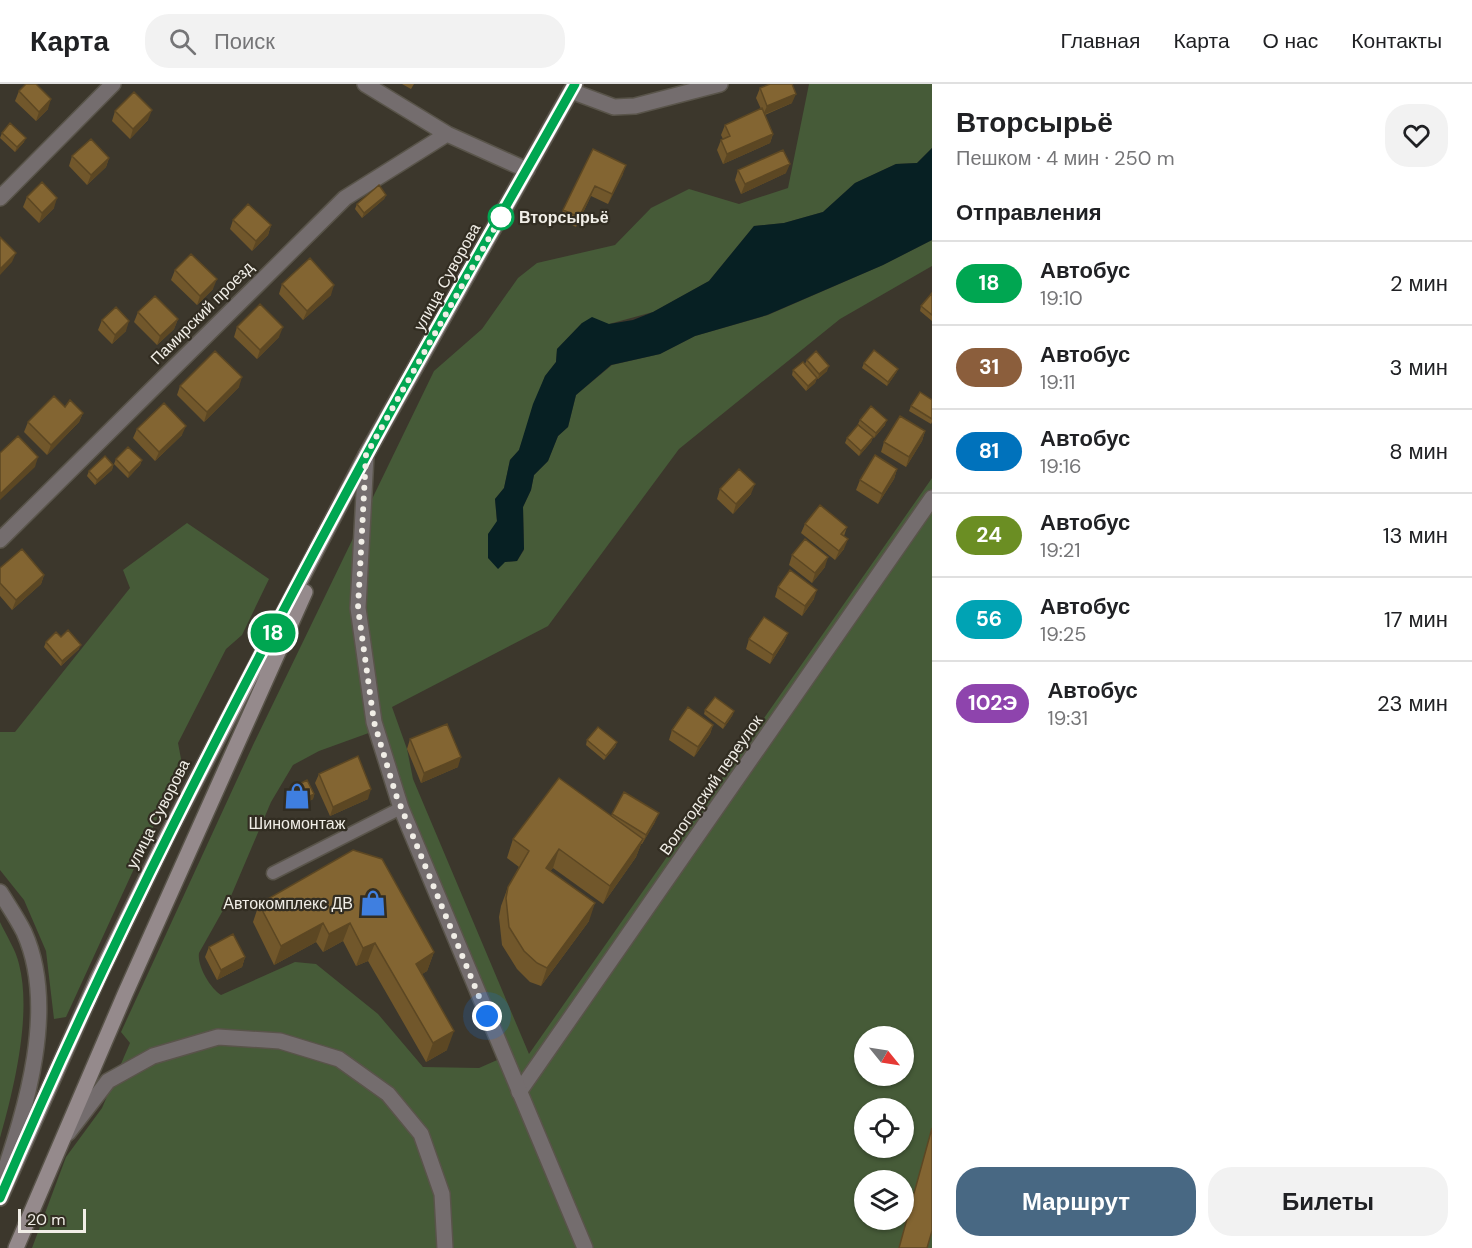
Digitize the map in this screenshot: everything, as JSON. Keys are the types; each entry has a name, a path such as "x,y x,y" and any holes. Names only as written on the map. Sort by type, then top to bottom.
{"main road":[{"name":"улица Суворова","path":"0,1198 98,978 168,834 366,455 573,88"},
{"name":"улица Суворова","path":"16,1248 59,1144 366,455"}],"street":[{"path":"0,198 113,84"},
{"path":"365,84 447,134 527,170"},
{"path":"573,88 614,107 635,106 720,84"},
{"name":"Памирский проезд","path":"0,540 345,198 447,134"},
{"path":"366,455 358,608 374,722 401,808 585,1248"},
{"name":"Вологодский переулок","path":"519,1092 932,498"},
{"path":"0,892 24,932 35,970 39,1031 20,1126 0,1185"},
{"path":"59,1144 108,1081 153,1056 218,1037 280,1041 339,1059 388,1094 421,1134 442,1194 445,1248"}],"lane":[{"path":"273,873 401,808"}],"green space":[{"path":"809,84 932,84 932,148 917,163 896,164 855,183 823,212 784,223 754,226 709,281 653,312 609,324 582,323 557,349 556,362 545,376 519,450 510,460 504,488 495,499 497,522 488,535 488,558 505,562 517,561 524,550 523,507 531,490 534,475 548,461 558,436 568,427 576,395 612,365 660,354 695,336 768,315 883,265 932,240 932,266 840,319 679,449 548,626 392,707 407,749 413,779 529,1054 932,478 932,1248 32,1248 66,1157 102,1108 130,1043 121,1032 253,745 434,371 482,329 518,278 537,263 615,245 651,208 689,189 739,204 788,188","holes":["377,730 504,1057 479,1068 423,1067 378,1014 316,964 295,962 221,995 205,976 200,964 199,953 231,896 271,802 293,765 319,751"]},
{"path":"187,523 269,579 242,635 226,649 178,743 182,764 66,1017 54,1019 46,951 24,900 0,870 0,732 15,732 130,588 123,570"},
{"path":"0,922 18,959 23,1005 16,1075 0,1138"}],"water":[{"path":"932,148 932,240 883,265 767,315 695,336 660,354 611,365 576,395 568,427 558,436 548,461 534,475 531,490 523,507 524,549 517,561 505,562 498,569 488,558 488,534 497,521 495,499 504,488 510,460 519,450 533,404 545,376 556,362 557,349 582,323 592,317 609,324 633,320 653,312 709,281 754,226 784,223 823,212 855,183 896,164 917,163"}],"building":[{"path":"26,84 36,84 51,99 39,112 19,91"},
{"path":"770,84 792,84 796,94 767,106 760,88"},
{"path":"134,92 152,110 133,129 115,111"},
{"path":"762,108 773,134 727,154 721,140 730,136 725,125"},
{"path":"10,123 26,138 17,147 2,133"},
{"path":"91,139 109,158 91,175 72,156"},
{"path":"593,149 626,165 612,194 595,186 579,217 563,210"},
{"path":"783,150 790,164 745,184 738,170"},
{"path":"42,182 57,198 42,213 27,197"},
{"path":"379,185 386,195 364,213 357,204"},
{"path":"248,204 271,225 256,241 233,220"},
{"path":"0,237 16,253 0,269"},
{"path":"191,254 217,279 200,296 175,270"},
{"path":"310,258 334,285 307,311 282,284"},
{"path":"932,293 932,315 921,306"},
{"path":"155,296 178,319 160,336 138,312"},
{"path":"260,304 283,327 260,350 237,327"},
{"path":"116,307 129,321 115,335 102,320"},
{"path":"874,350 898,369 888,382 864,363"},
{"path":"215,351 242,377 207,412 180,386"},
{"path":"816,351 829,366 819,374 807,360"},
{"path":"803,362 817,378 808,386 793,370"},
{"path":"920,392 932,400 932,419 911,406"},
{"path":"54,396 65,407 70,400 83,413 51,445 28,422"},
{"path":"164,403 186,426 159,452 137,429"},
{"path":"871,406 887,420 876,433 860,420"},
{"path":"900,416 925,431 909,457 884,442"},
{"path":"858,425 873,437 861,451 847,438"},
{"path":"18,436 38,457 0,494 0,453"},
{"path":"128,447 142,460 129,473 116,459"},
{"path":"875,455 897,469 882,494 860,480"},
{"path":"105,456 113,465 97,480 89,471"},
{"path":"739,469 755,484 736,504 720,489"},
{"path":"820,505 847,527 841,534 848,539 839,551 805,524"},
{"path":"805,539 828,557 815,573 792,555"},
{"path":"22,549 44,575 16,600 0,583 0,568"},
{"path":"790,570 817,590 805,606 778,587"},
{"path":"764,617 788,633 773,655 749,639"},
{"path":"68,630 81,645 62,661 46,642 56,632 61,637"},
{"path":"715,697 734,711 725,724 705,710"},
{"path":"688,707 713,725 698,747 672,730"},
{"path":"447,724 461,757 424,773 410,739"},
{"path":"598,727 617,742 606,756 587,740"},
{"path":"358,756 371,789 333,807 319,774"},
{"path":"559,778 643,839 610,886 559,849 546,868 595,903 547,968 537,963 524,951 509,927 506,898 508,887 529,851 513,839"},
{"path":"307,780 314,794 293,805 286,791"},
{"path":"624,792 659,813 646,835 612,814"},
{"path":"353,850 382,859 434,952 416,964 454,1031 433,1043 375,943 363,948 350,923 329,934 323,923 281,946 259,904"},
{"path":"233,934 245,957 221,970 209,947"},
{"path":"932,1128 932,1231 927,1248 899,1248 904,1230 914,1230 914,1193"}],"bus line":[{"name":"18","path":"0,1198 89,997 168,834 366,455 575,84"}],"place":[{"name":"Вторсырьё","path":"501,217"},
{"name":"Шиномонтаж","path":"297,796"},
{"name":"Автокомплекс ДВ","path":"373,903"}],"route":[{"path":"487,1016 396,795 374,722 358,608 366,455 501,217"}]}
